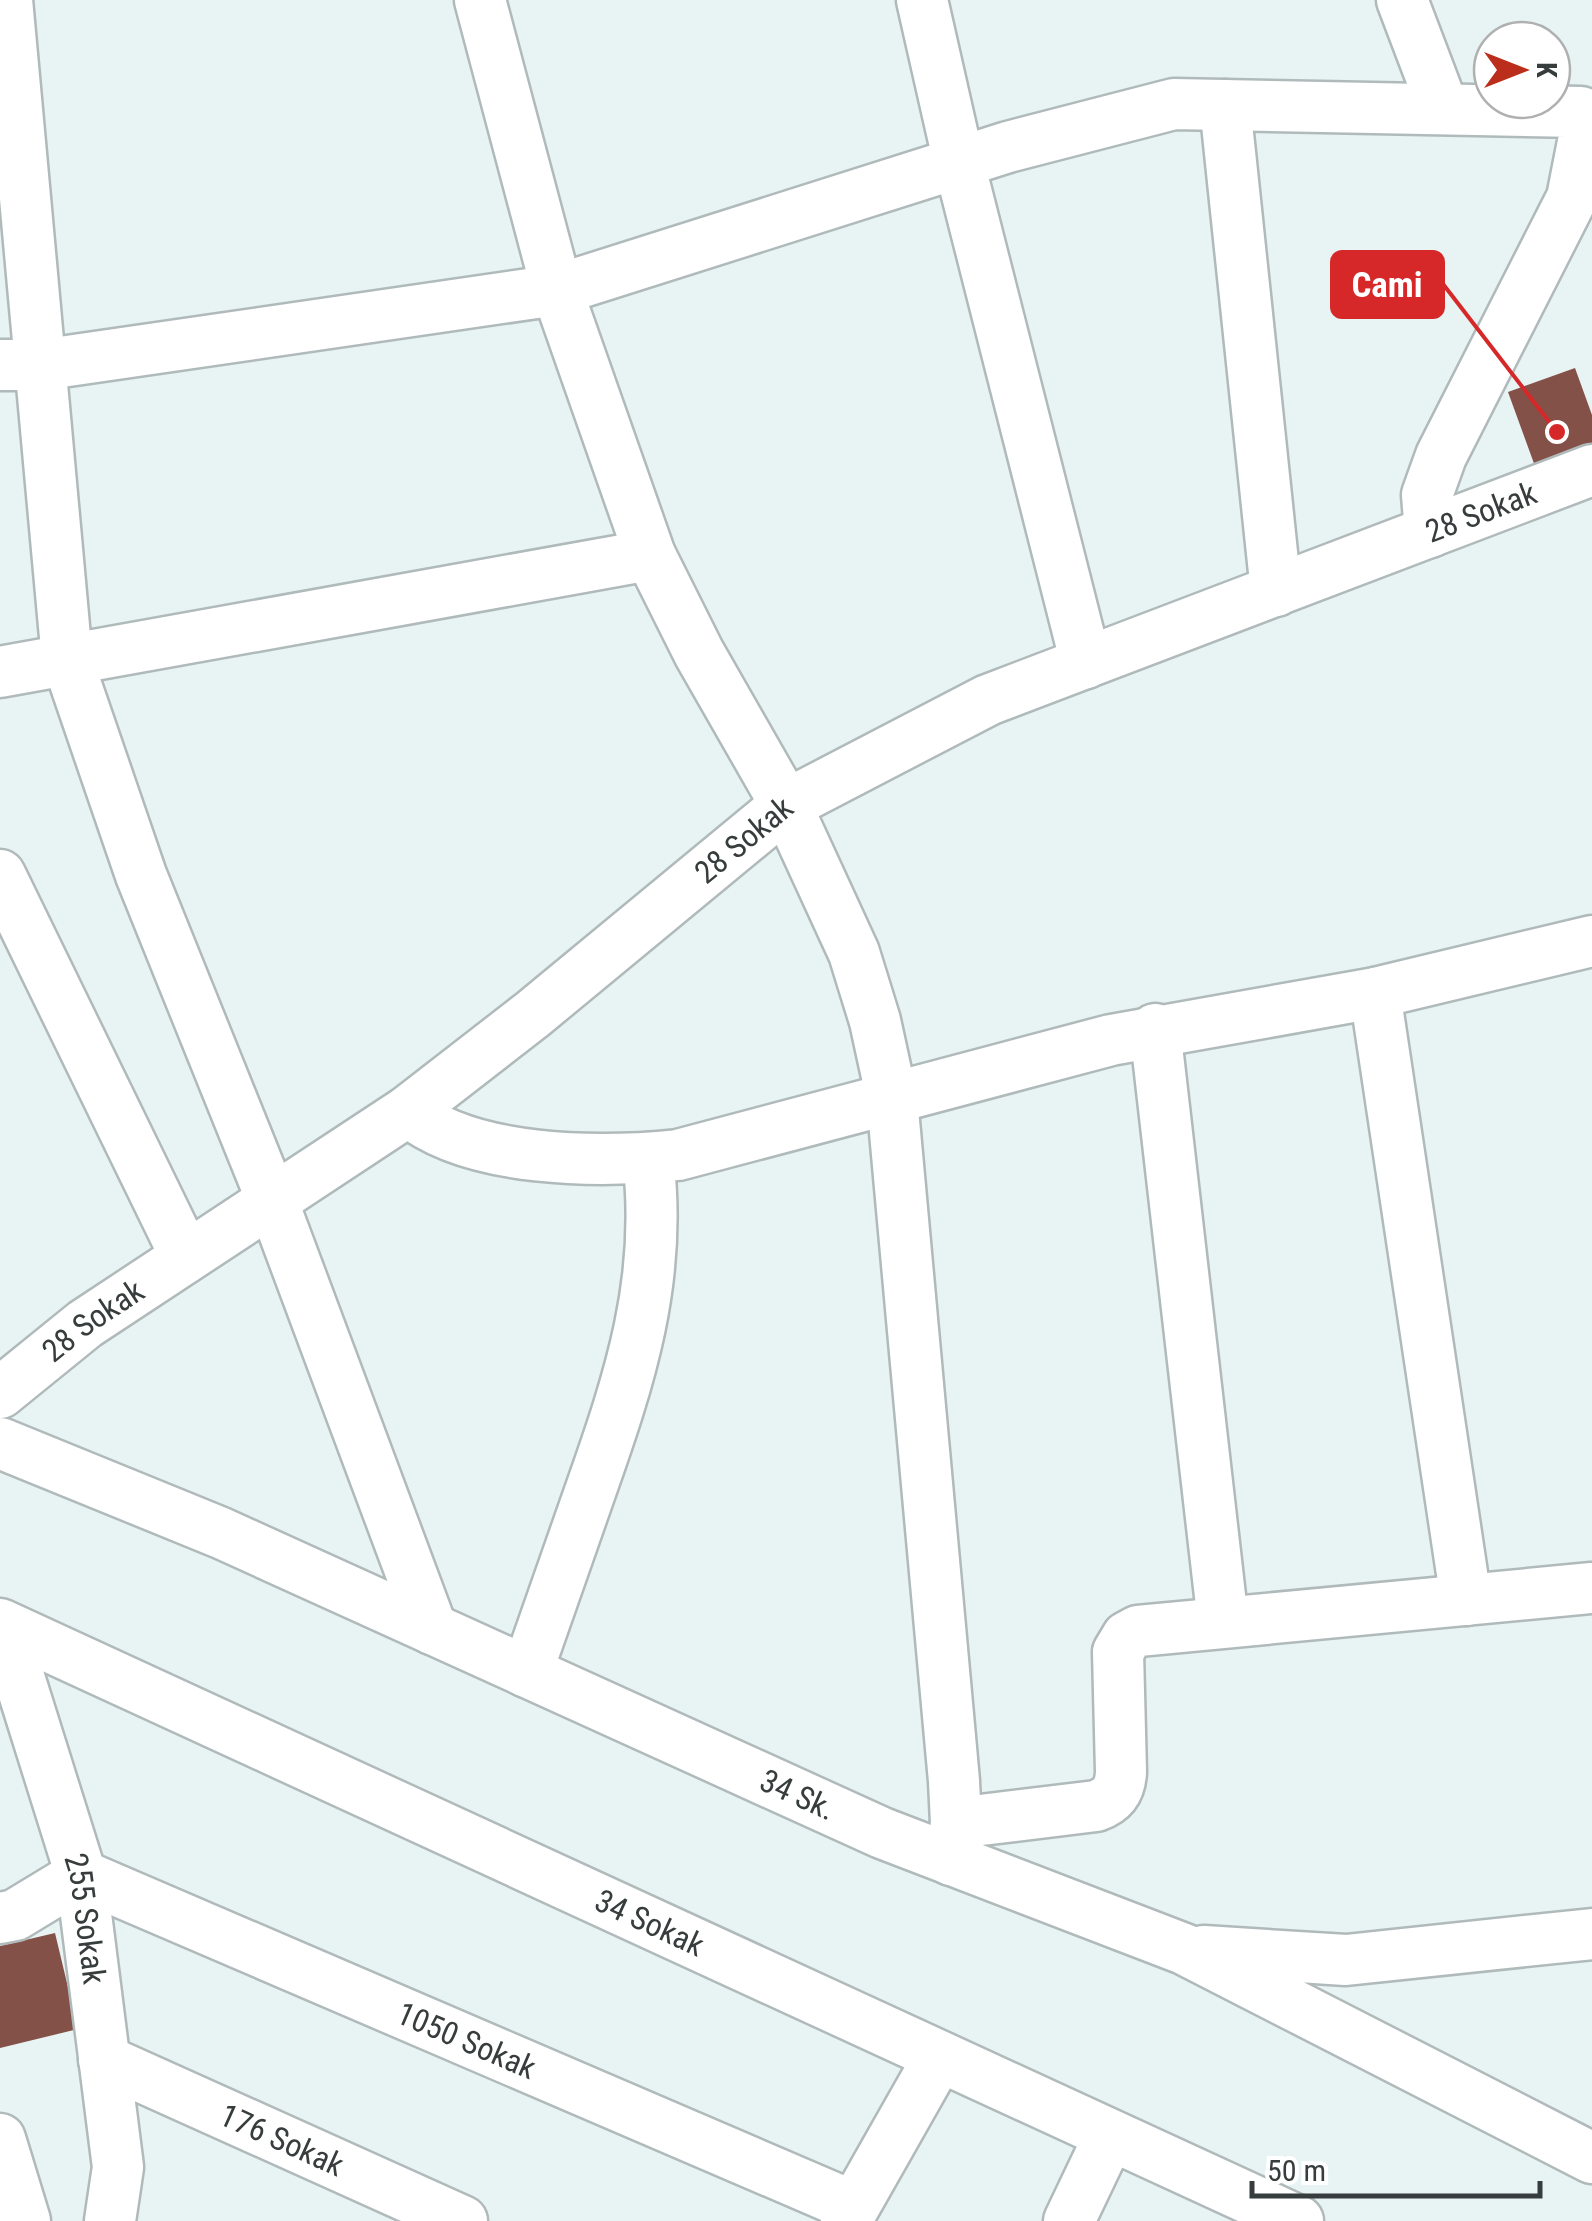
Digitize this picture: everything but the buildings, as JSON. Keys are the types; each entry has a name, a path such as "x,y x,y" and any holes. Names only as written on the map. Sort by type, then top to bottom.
{"street":[{"path":"8,0 20,365 67,660 141,875 272,1200 432,1629"},
{"path":"480,0 557,290 650,555 699,653 786,805 854,953 876,1022 892,1099 953,1841 1096,1806 1112,1798 1120,1782 1118,1652 1138,1631 1592,1588"},
{"path":"922,0 959,163 1086,663"},
{"path":"1402,0 1443,108"},
{"path":"20,365 557,290 1008,147 1174,104 1581,112 1584,137 1572,198 1441,456 1427,495 1430,532"},
{"path":"1225,105 1276,591"},
{"name":"28 Sokak","path":"0,1393 84,1324 408,1110 532,1014 786,805 988,700 1592,470"},
{"path":"0,672 650,555"},
{"path":"0,875 186,1257"},
{"path":"408,1110 425,1125 483,1144 554,1158 678,1155 1155,1030 1375,993 1592,941"},
{"path":"1375,993 1466,1600"},
{"path":"1155,1030 1224,1622"},
{"path":"528,1672 627,1386 652,1260 654,1226 648,1158"},
{"name":"34 Sk.","path":"0,1443 222,1533 882,1833 953,1841 1184,1950 1592,2158"},
{"name":"255 Sokak","path":"1,1625 81,1875 118,2167 110,2221"},
{"name":"34 Sokak","path":"1,1625 1110,2136 1246,2210 1298,2221"},
{"path":"0,1918 14,1914 81,1875"},
{"name":"1050 Sokak","path":"81,1875 849,2214"},
{"path":"1184,1950 1346,1960 1592,1934"},
{"path":"849,2214 939,2057"},
{"name":"176 Sokak","path":"104,2060 462,2221"},
{"path":"1070,2221 1110,2136"},
{"path":"0,2139 25,2221"}],"place":[{"name":"Cami","path":"1557,432"}]}
